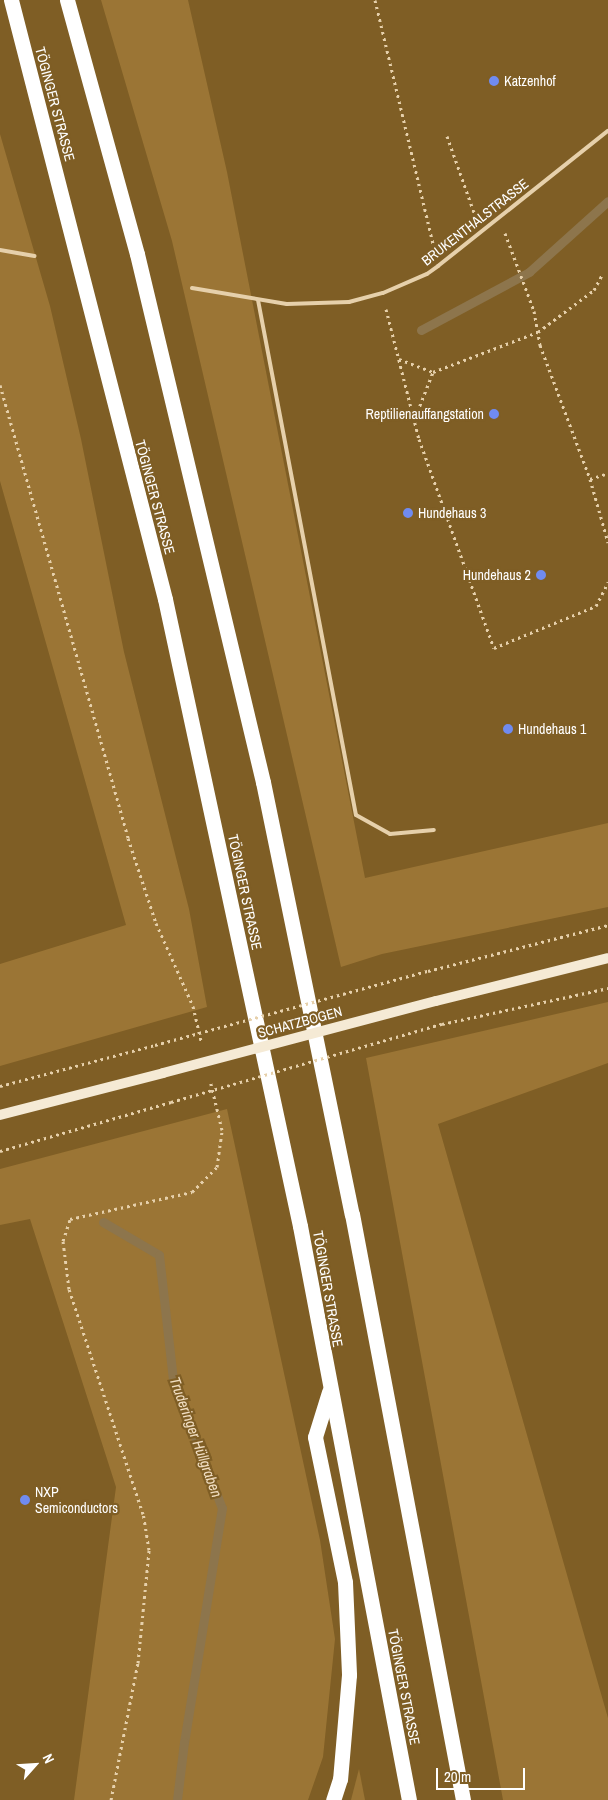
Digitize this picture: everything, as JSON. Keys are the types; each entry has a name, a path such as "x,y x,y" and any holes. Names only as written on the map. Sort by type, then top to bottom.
{"highway":[{"name":"TÖGINGER STRASSE","path":"11,0 165,599 300,1226 409,1800"},
{"path":"67,0 137,254 262,782 352,1214 463,1800"},
{"path":"330,1391 315,1437 345,1582 349,1675 340,1779 333,1800"}],"main road":[{"name":"SCHATZBOGEN","path":"0,1115 608,958"}],"lane":[{"name":"BRUKENTHALSTRASSE","path":"192,288 287,304 349,302 383,293 427,274 608,131"},
{"path":"0,250 34,256"},
{"path":"258,300 356,815 390,834 434,830"}],"path":[{"path":"375,0 438,266"},
{"path":"448,136 481,232"},
{"path":"507,239 534,311 540,345 590,479 608,542"},
{"path":"398,359 433,372 538,332 594,290 602,275"},
{"path":"383,293 414,419 494,648 596,606 608,582"},
{"path":"414,419 433,372"},
{"path":"0,385 128,838 156,923 193,1006"},
{"path":"590,479 608,473"},
{"path":"0,1086 428,971 608,926"},
{"path":"0,1151 442,1024 608,988"},
{"path":"111,1800 138,1663 149,1550 143,1514 69,1289 63,1241 70,1219 192,1192 217,1166 222,1130"}],"shaded area":[{"path":"101,0 188,0 227,172 365,878 608,823 608,907 382,954 341,967 172,241"},
{"path":"0,134 50,306 81,439 124,652 189,909 207,1007 0,1066 0,964 126,925 0,481"},
{"path":"608,1002 608,1063 438,1124 608,1718 608,1800 503,1800 366,1058"},
{"path":"227,1109 320,1540 335,1639 323,1757 308,1800 74,1800 116,1487 30,1219 0,1225 0,1169"},
{"path":"359,1769 365,1800 351,1800"}],"waterway":[{"name":"Truderinger Hüllgraben","path":"421,330 529,272 608,201"},
{"name":"Truderinger Hüllgraben","path":"103,1222 159,1255 173,1380 222,1508 184,1742 177,1800"}],"place":[{"name":"Katzenhof","path":"494,81"},
{"name":"Reptilienauffangstation","path":"494,414"},
{"name":"Hundehaus 3","path":"408,513"},
{"name":"Hundehaus 2","path":"541,575"},
{"name":"Hundehaus 1","path":"508,729"},
{"name":"NXP Semiconductors","path":"25,1500"}]}
